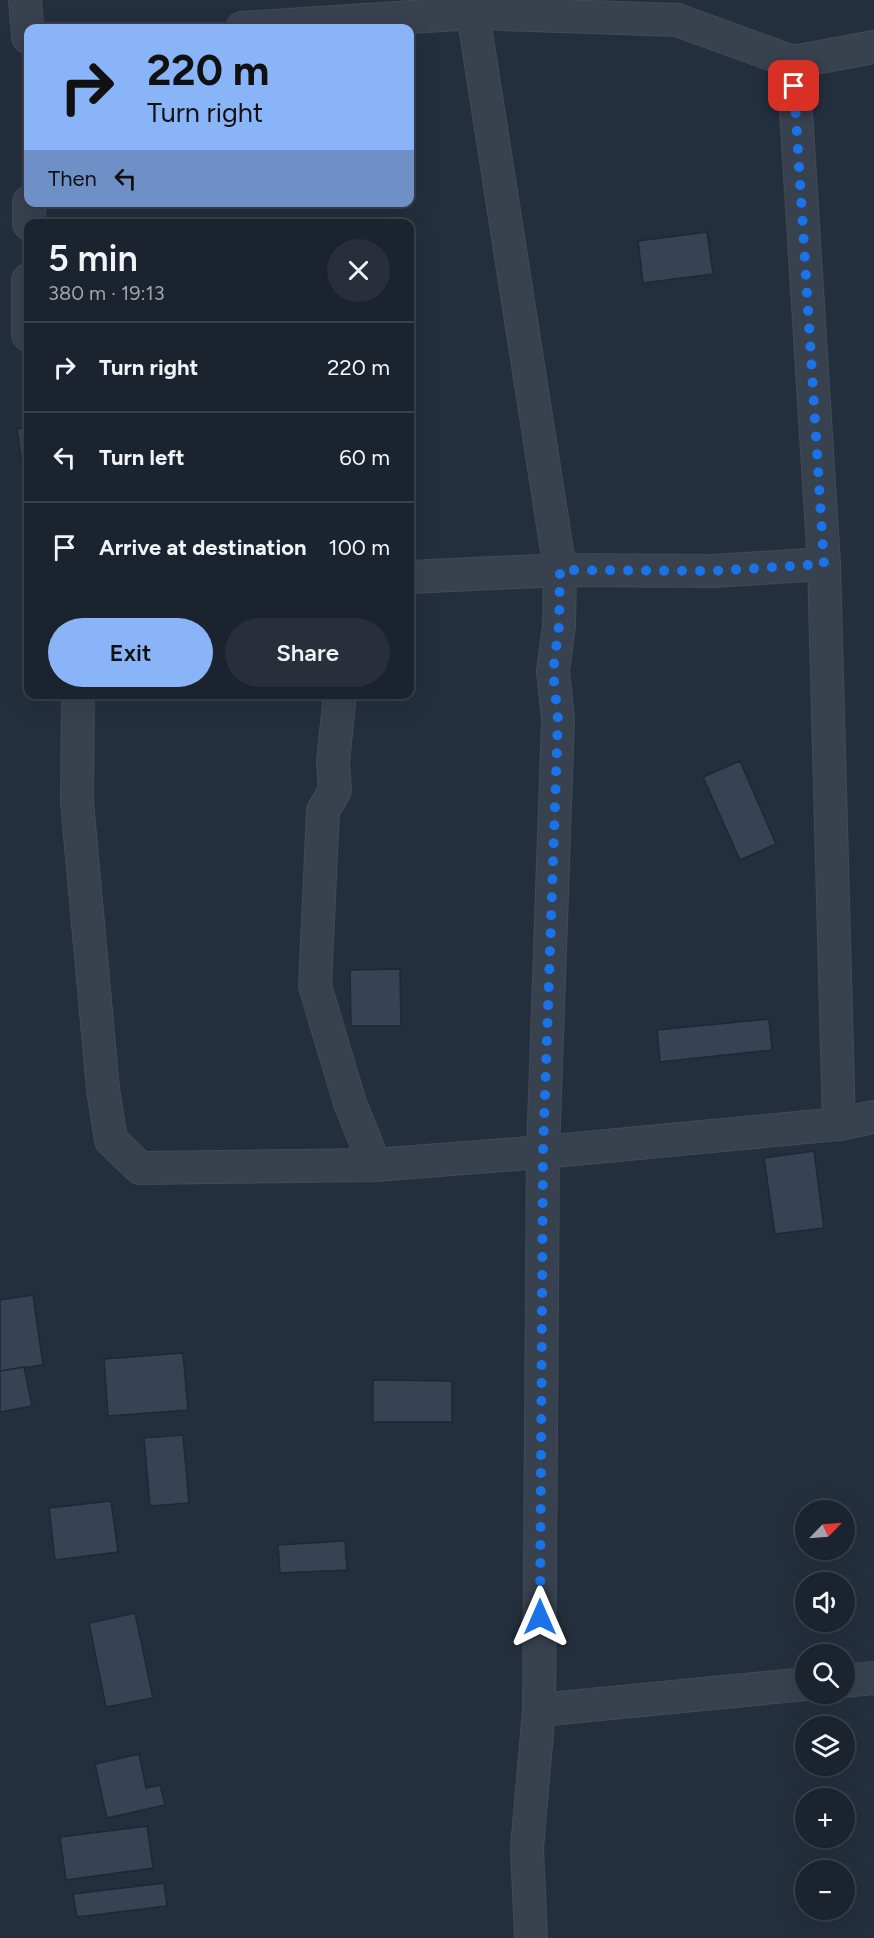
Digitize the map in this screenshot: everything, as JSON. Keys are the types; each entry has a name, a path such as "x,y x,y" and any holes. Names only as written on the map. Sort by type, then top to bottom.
{"street":[{"path":"25,0 27,24"},
{"path":"472,13 560,570 559,626 553,672 558,719 543,1152 539,1710 527,1848 531,1938"},
{"path":"303,24 472,13 677,20 793,62 874,47"},
{"path":"793,62 824,564 839,1124"},
{"path":"414,577 560,570 714,571 824,564"},
{"path":"78,699 77,802 103,1089 111,1140 140,1168 375,1165 543,1152 839,1124 874,1117"},
{"path":"339,699 333,762 335,790 323,811 315,986 350,1102 375,1165"},
{"path":"855,1680 874,1678"},
{"path":"539,1710 795,1685"}],"building":[{"path":"707,232 713,274 643,283 638,241"},
{"path":"24,428 24,458 21,458 17,429"},
{"path":"740,761 776,844 740,860 703,777"},
{"path":"400,969 401,1026 351,1026 350,970"},
{"path":"769,1019 772,1050 660,1062 657,1030"},
{"path":"814,1151 824,1228 775,1234 764,1158"},
{"path":"33,1295 43,1365 0,1371 0,1300"},
{"path":"183,1353 188,1410 108,1416 104,1359"},
{"path":"24,1367 32,1406 0,1412 0,1371"},
{"path":"373,1380 452,1381 452,1422 373,1422"},
{"path":"183,1435 189,1503 150,1506 144,1438"},
{"path":"111,1501 118,1552 55,1560 49,1508"},
{"path":"345,1541 347,1570 280,1573 278,1545"},
{"path":"135,1613 153,1698 106,1707 89,1623"},
{"path":"139,1754 146,1788 160,1785 165,1805 107,1818 95,1764"},
{"path":"147,1826 153,1868 66,1880 60,1837"},
{"path":"164,1883 167,1906 77,1917 73,1894"}],"route":[{"path":"540,1617 543,1152 558,719 553,672 559,626 560,570 714,571 824,564 794,86"}]}
